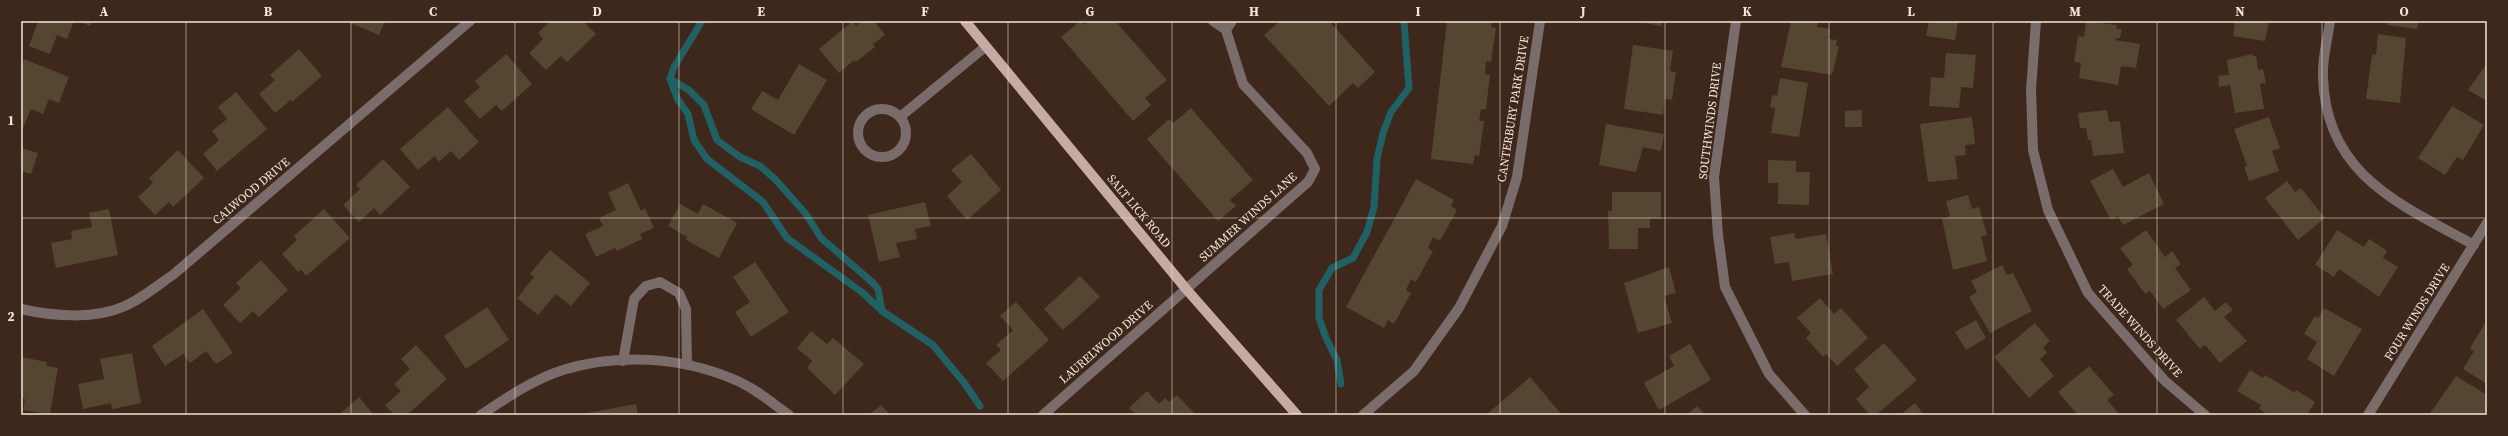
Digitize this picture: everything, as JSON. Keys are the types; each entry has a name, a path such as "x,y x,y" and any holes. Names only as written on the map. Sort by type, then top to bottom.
{"main road":[{"name":"SALT LICK ROAD","path":"965,21 1187,290 1297,415"}],"street":[{"name":"CALWOOD DRIVE","path":"21,309 60,314 106,313 125,306 148,293 174,274 470,21"},
{"path":"1213,21 1229,26"},
{"name":"CANTERBURY PARK DRIVE","path":"1363,415 1414,371 1460,308 1502,226 1516,177 1540,21"},
{"name":"SOUTHWINDS DRIVE","path":"1736,21 1714,177 1718,235 1725,287 1769,374 1806,415"},
{"name":"TRADE WINDS DRIVE","path":"2036,21 2031,90 2033,150 2048,210 2088,293 2165,381 2204,415"},
{"path":"2330,21 2322,75 2327,113 2340,146 2366,179 2396,202 2474,245"},
{"name":"SUMMER WINDS LANE","path":"1187,290 1308,182 1315,169 1307,153 1243,84 1229,26"},
{"path":"900,117 986,46"},
{"path":"878,109 890,110 900,117 906,132 901,148 888,156 880,157 867,151 859,138 860,123 864,117 878,109"},
{"name":"FOUR WINDS DRIVE","path":"2368,415 2487,223"},
{"path":"623,361 634,300 646,286 660,282 679,292 686,309 686,365"},
{"name":"LAURELWOOD DRIVE","path":"1043,415 1187,290"},
{"path":"481,415 514,393 563,370 623,361 668,361 734,379 763,396 789,415"}],"building":[{"path":"38,21 74,21 67,39 57,35 50,54 29,46"},
{"path":"78,21 92,21 90,26"},
{"path":"345,21 385,21 379,35"},
{"path":"550,21 583,21 596,34 567,62 561,56 546,70 529,53 543,39 538,33"},
{"path":"853,21 856,26 862,21 874,21 885,35 873,44 875,47 856,62 854,60 839,73 819,49"},
{"path":"1080,21 1085,25 1089,21 1115,21 1167,80 1145,98 1151,105 1133,121 1061,37"},
{"path":"1280,21 1329,21 1375,72 1358,88 1353,83 1329,106 1264,35"},
{"path":"1447,21 1492,21 1491,27 1496,28 1491,62 1486,61 1485,74 1490,75 1486,109 1481,109 1479,121 1484,121 1479,156 1475,155 1473,164 1431,159"},
{"path":"1634,21 1662,21 1661,26"},
{"path":"1791,21 1818,21 1817,27 1830,29 1829,39 1837,40 1836,46 1839,46 1832,75 1781,67"},
{"path":"1929,21 1958,21 1955,40 1926,36"},
{"path":"2086,21 2117,25 2116,29 2122,29 2120,38 2116,38 2115,40 2140,44 2136,68 2121,66 2118,85 2079,78 2081,63 2074,62 2078,36 2084,37"},
{"path":"2235,21 2269,21 2265,41 2233,36"},
{"path":"2388,21 2419,21 2417,29 2387,25"},
{"path":"2378,34 2406,38 2400,103 2366,99 2372,54 2376,55"},
{"path":"1633,45 1673,51 1670,71 1676,72 1672,100 1665,99 1663,115 1624,109"},
{"path":"299,49 322,76 292,102 291,100 275,113 259,94 275,80 270,75"},
{"path":"1946,53 1976,55 1973,88 1961,87 1959,108 1929,106 1931,77 1944,78"},
{"path":"506,54 532,84 502,111 496,105 480,119 464,101 480,87 475,81"},
{"path":"2252,54 2253,56 2256,56 2258,70 2263,69 2266,83 2260,84 2264,109 2235,113 2230,85 2219,87 2218,76 2229,75 2227,60"},
{"path":"24,59 69,77 59,103 49,99 43,114 31,109 23,128 21,127 21,68"},
{"path":"2487,63 2487,101 2468,90"},
{"path":"799,64 827,80 794,135 751,109 762,91 778,100"},
{"path":"1780,78 1808,83 1799,137 1771,133 1775,108 1770,107 1772,95 1777,96"},
{"path":"236,92 267,129 217,171 203,154 219,140 212,131 227,119 218,107"},
{"path":"2452,106 2484,125 2463,160 2457,157 2445,175 2418,158"},
{"path":"448,107 479,142 459,160 451,151 439,162 435,156 418,170 400,149"},
{"path":"1191,108 1253,180 1230,200 1236,206 1218,221 1147,139 1169,119 1173,123"},
{"path":"1862,110 1862,127 1845,127 1845,111"},
{"path":"2107,110 2109,122 2120,121 2124,153 2093,156 2091,140 2088,140 2086,128 2080,128 2078,113"},
{"path":"1972,117 1975,144 1965,145 1966,155 1955,156 1958,179 1928,182 1920,124"},
{"path":"2269,117 2280,148 2272,151 2279,171 2249,181 2244,167 2247,166 2234,129"},
{"path":"1606,124 1664,134 1661,151 1643,147 1636,172 1599,165"},
{"path":"21,148 38,153 31,174 21,171"},
{"path":"178,150 204,178 173,207 169,202 155,215 138,197 153,183 149,178"},
{"path":"971,154 1001,190 967,220 947,196 962,182 951,170"},
{"path":"383,159 410,187 380,215 374,208 359,222 343,205 360,189 356,185"},
{"path":"1768,160 1796,161 1796,172 1810,172 1809,205 1778,204 1778,183 1768,183"},
{"path":"2113,169 2123,187 2149,173 2164,204 2123,225 2118,216 2111,220 2090,181"},
{"path":"1416,179 1454,200 1451,206 1457,210 1440,241 1433,237 1428,248 1433,251 1416,282 1411,279 1406,290 1411,293 1394,324 1388,320 1384,328 1346,307"},
{"path":"2287,181 2295,192 2301,188 2325,218 2298,240 2265,198"},
{"path":"628,183 641,211 645,208 654,228 640,234 642,239 617,251 615,248 596,257 585,234 603,226 599,218 616,210 608,193"},
{"path":"1612,192 1661,192 1661,219 1650,219 1650,228 1638,228 1638,249 1609,249 1608,211 1612,211"},
{"path":"1968,195 1972,209 1979,207 1987,235 1981,236 1987,261 1953,270 1942,219 1950,216 1946,201"},
{"path":"925,202 931,226 915,229 917,239 896,243 900,257 879,262 868,215"},
{"path":"680,204 698,214 703,204 737,223 719,258 686,240 687,237 668,226"},
{"path":"109,209 118,255 56,268 51,243 72,239 71,231 92,227 89,213"},
{"path":"324,209 350,238 306,276 301,270 298,272 282,254 297,240 294,236"},
{"path":"2146,230 2165,257 2172,251 2181,264 2175,268 2191,290 2163,309 2150,291 2145,294 2127,269 2133,265 2120,248"},
{"path":"2337,230 2364,247 2369,239 2387,251 2383,258 2398,267 2379,297 2339,269 2334,277 2315,265"},
{"path":"1794,233 1796,239 1826,234 1833,274 1792,281 1789,262 1775,264 1770,237"},
{"path":"550,250 590,283 571,306 556,294 538,315 517,298 534,277 530,274"},
{"path":"261,260 288,290 259,317 253,311 240,323 223,305 241,288 236,283"},
{"path":"755,262 789,312 751,337 735,312 750,302 733,277"},
{"path":"2002,265 2007,275 2013,273 2032,311 1990,333 1969,297 1977,292 1971,281"},
{"path":"1669,267 1676,293 1664,296 1672,323 1638,333 1624,283"},
{"path":"1080,276 1100,297 1063,330 1044,309"},
{"path":"2204,297 2215,311 2226,302 2233,310 2224,317 2247,341 2220,363 2205,345 2200,349 2176,320"},
{"path":"1820,298 1834,314 1841,308 1868,338 1837,366 1826,354 1823,357 1806,338 1811,333 1797,318"},
{"path":"1016,302 1049,340 1003,381 986,363 1001,350 996,345 1013,330 1000,316"},
{"path":"487,307 509,340 466,369 444,336"},
{"path":"2324,308 2362,329 2334,376 2307,359 2317,342 2304,334 2315,316 2318,318"},
{"path":"203,309 233,353 216,364 206,351 190,363 183,354 165,366 152,346"},
{"path":"1976,320 1986,338 1966,350 1955,332"},
{"path":"2487,320 2487,384 2463,369 2474,351 2470,348"},
{"path":"2035,323 2050,341 2043,347 2047,353 2040,359 2054,376 2029,398 1994,357"},
{"path":"811,331 827,344 833,338 864,364 835,395 807,368 812,361 797,348"},
{"path":"1884,343 1917,380 1876,415 1870,415 1856,399 1869,387 1854,369"},
{"path":"1690,344 1711,380 1659,410 1644,383 1674,366 1669,356"},
{"path":"416,345 447,379 407,415 394,415 385,405 401,391 394,384 410,369 401,359"},
{"path":"132,353 141,403 112,409 111,403 83,409 78,384 104,379 100,359"},
{"path":"21,357 47,362 46,366 58,368 50,414 23,410 25,399 21,398"},
{"path":"2089,366 2114,395 2107,400 2120,415 2078,415 2058,392"},
{"path":"2250,370 2263,378 2265,375 2295,393 2296,390 2315,402 2307,415 2268,415 2259,409 2261,405 2237,391"},
{"path":"2456,376 2487,395 2487,408 2483,415 2429,415"},
{"path":"1530,377 1562,415 1486,415"},
{"path":"1147,391 1159,404 1165,398 1169,402 1177,395 1196,415 1136,415 1129,408"},
{"path":"359,397 374,415 339,415"},
{"path":"1915,403 1924,415 1900,415"},
{"path":"636,404 638,415 582,415 582,414"},
{"path":"881,405 890,415 869,415"},
{"path":"1697,406 1705,415 1687,415"}],"waterway":[{"path":"702,21 674,67 670,79 678,100 688,114 694,140 707,159 763,202 787,238 863,293 882,311 933,345 965,384 980,406"},
{"path":"1341,384 1337,360 1326,338 1319,318 1319,290 1332,268 1353,258 1367,232 1374,207 1377,159 1383,133 1391,112 1409,88 1404,21"},
{"path":"670,79 689,90 704,105 717,140 740,157 760,166 775,179 806,214 821,238 872,282 878,289 882,311"}]}
